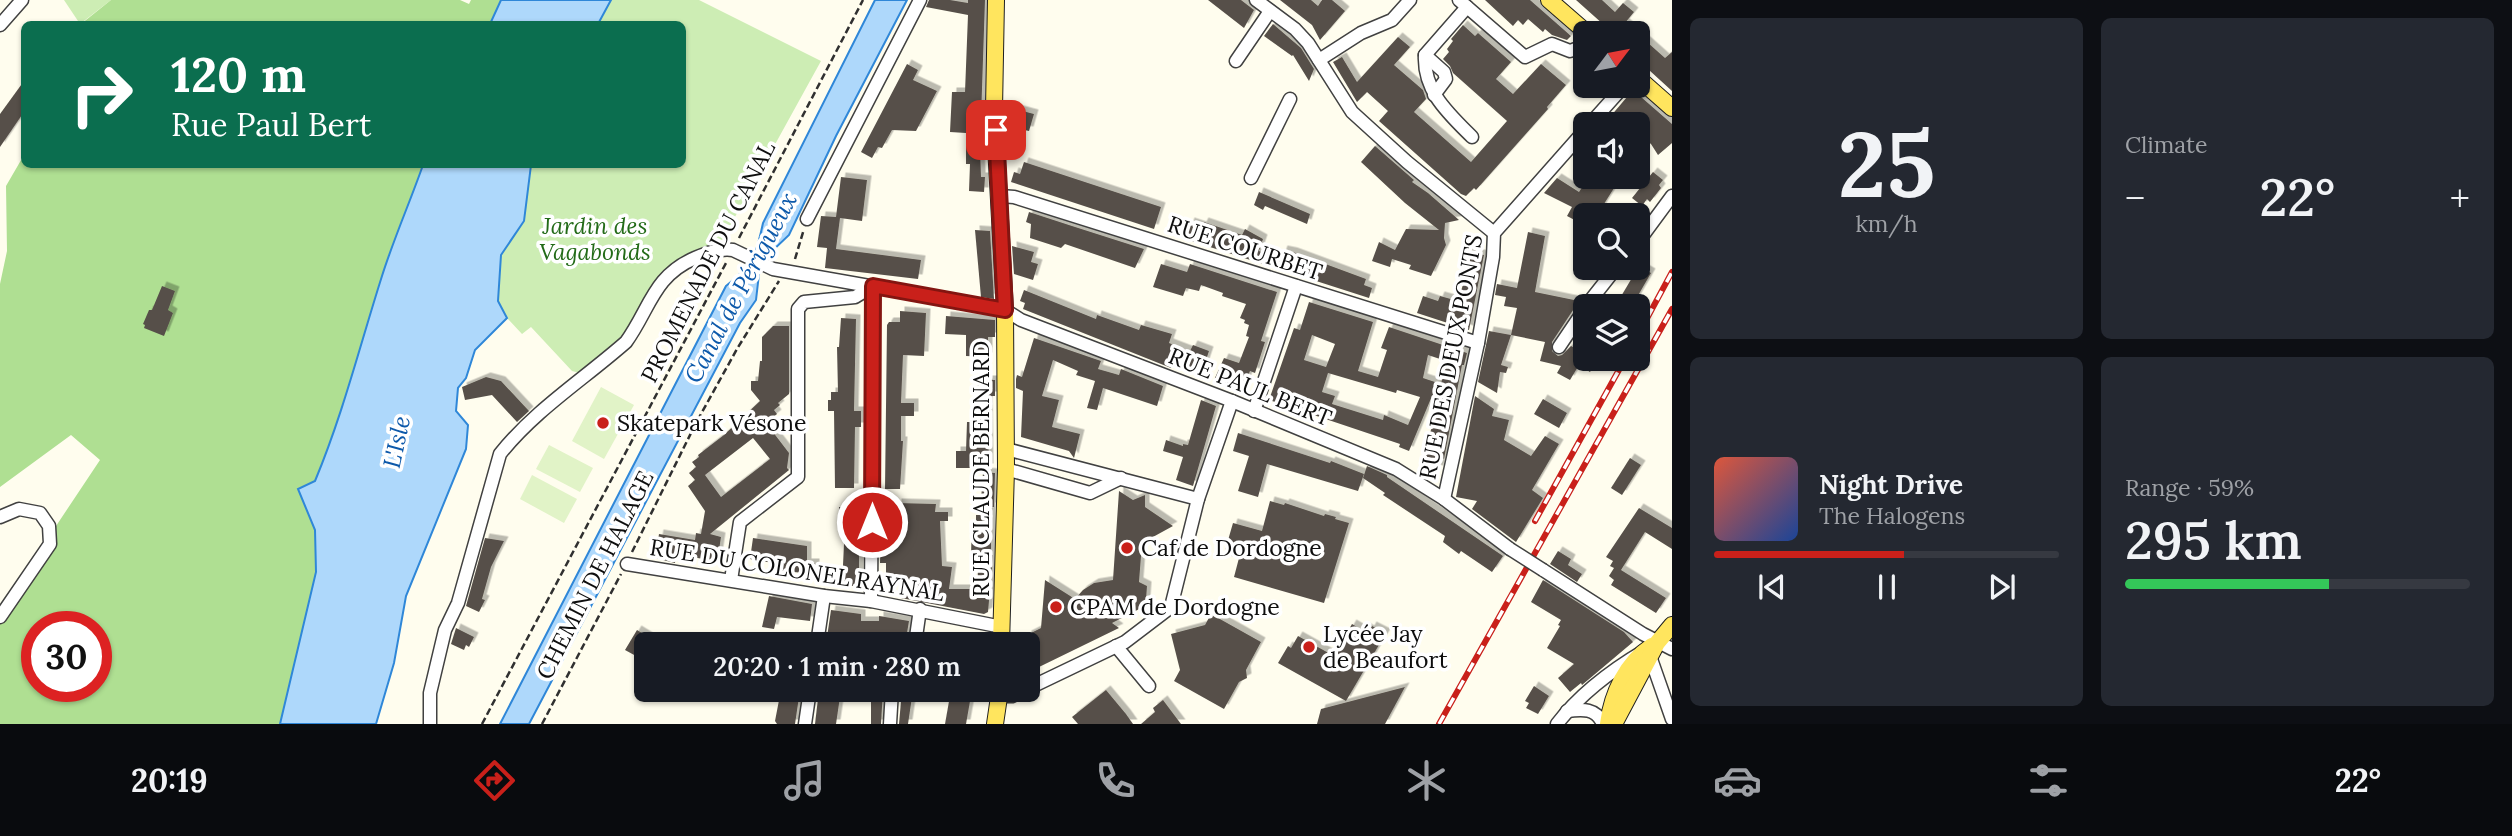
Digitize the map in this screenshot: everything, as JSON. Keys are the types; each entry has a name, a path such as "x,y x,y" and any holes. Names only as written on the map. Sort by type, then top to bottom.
{"main road":[{"name":"RUE CLAUDE BERNARD","path":"996,0 994,97 1005,310 1006,469 1002,632"},
{"path":"1549,0 1573,21"},
{"path":"1650,89 1672,108"},
{"path":"1614,724 1672,625"},
{"path":"1606,724 1623,676 1656,650"},
{"path":"995,724 999,702"}],"street":[{"path":"0,25 23,0"},
{"path":"807,219 920,0"},
{"path":"1256,0 1301,36 1352,112 1407,162 1494,233"},
{"path":"1319,60 1361,33 1392,20 1410,0"},
{"path":"1472,136 1440,107 1434,95 1447,79 1444,72 1425,55 1463,3 1525,57 1552,44 1573,50"},
{"path":"1236,61 1270,10"},
{"path":"1601,112 1613,98"},
{"path":"1251,178 1290,99"},
{"name":"RUE DES DEUX PONTS","path":"1444,499 1478,343 1493,257 1494,233 1573,144"},
{"name":"RUE COURBET","path":"1000,196 1014,197 1478,343"},
{"path":"1650,226 1672,196"},
{"path":"430,724 430,693 442,643 458,603 500,454 549,405 626,342 657,286 677,266 726,249 738,252"},
{"name":"RUE PAUL BERT","path":"738,252 779,270 1005,310 1021,320 1232,401 1396,469 1444,499 1510,549 1656,650"},
{"path":"1596,294 1607,280"},
{"path":"731,580 740,522 798,477 800,304 855,297 873,286"},
{"path":"871,601 873,286"},
{"path":"1254,411 1296,286"},
{"path":"1559,347 1573,326"},
{"path":"1040,683 1116,646 1171,607 1198,499 1232,401"},
{"path":"1006,449 1198,499"},
{"path":"1006,469 1090,493 1121,478"},
{"path":"0,517 19,509 40,513 49,526 50,544 0,617"},
{"name":"RUE DU COLONEL RAYNAL","path":"627,564 920,609 1002,627"},
{"path":"819,632 824,596"},
{"path":"917,632 920,609"},
{"path":"1116,646 1149,686"},
{"path":"1557,724 1615,669 1656,650 1672,719"},
{"path":"805,724 808,702"},
{"path":"890,724 891,702"},
{"path":"1567,712 1592,710 1606,724"}],"path":[{"name":"PROMENADE DU CANAL","path":"482,724 738,252 863,0"},
{"name":"CHEMIN DE HALAGE","path":"542,724 627,564 696,423 779,270 794,262 807,219"}],"green space":[{"path":"64,0 111,0 84,21 78,21"},
{"path":"111,0 460,0 469,4 471,0 501,0 491,21 85,21"},
{"name":"Jardin des Vagabonds","path":"611,0 699,0 821,61 720,244 692,254 670,266 650,288 638,316 615,346 580,373 572,371 531,327 522,334 507,318 498,301 501,254 524,221 531,168 686,168 686,21 600,21"},
{"path":"21,160 21,168 422,168 387,262 325,456 315,481 298,489 315,530 316,572 281,724 0,724 0,620 58,523 100,460 71,435 0,487 0,284 7,251 6,186"},
{"name":"Skatepark Vésone","path":"601,387 634,405 604,459 572,441"},
{"path":"549,445 593,468 580,492 536,469"},
{"path":"532,475 577,499 564,523 520,499"}],"water":[{"path":"501,0 611,0 600,21 491,21"},
{"name":"Canal de Périgueux","path":"875,0 907,0 836,136 789,235 770,253 759,274 756,300 740,323 529,724 500,724 726,286 752,259 763,223"},
{"name":"L'Isle","path":"422,168 531,168 524,221 501,255 498,301 507,318 475,350 466,378 458,388 456,411 468,425 466,449 406,596 394,663 376,724 280,724 316,572 315,530 298,489 315,481 325,456 387,262"}],"building":[{"path":"929,0 968,3 968,0 985,0 980,148 981,177 985,177 984,192 969,191 970,164 966,164 966,133 950,132 952,92 965,92 968,15 926,7"},
{"path":"1208,0 1241,0 1254,10 1244,28"},
{"path":"1280,0 1311,0 1318,6 1322,0 1332,0 1345,11 1320,40 1312,25"},
{"path":"1485,0 1530,0 1571,36 1567,40 1552,35 1545,29 1543,32 1528,19 1523,25 1518,20 1513,26"},
{"path":"1576,0 1602,0 1615,12 1623,3 1634,12 1627,21 1600,21"},
{"path":"1273,24 1301,48 1314,69 1309,81 1293,55 1264,36"},
{"path":"1463,25 1475,36 1478,33 1511,62 1496,79 1513,94 1541,64 1566,85 1476,190 1474,188 1466,196 1379,121 1388,111 1367,92 1357,102 1333,62 1342,57 1357,82 1398,37 1410,47 1394,65 1423,90 1426,99 1414,112 1471,162 1507,121 1453,73 1443,59 1449,52 1447,49 1453,41 1451,39"},
{"path":"1650,45 1665,58 1672,52 1672,91 1650,71"},
{"path":"907,64 918,70 913,80 937,91 916,131 892,130 882,148 878,147 872,158 861,152"},
{"path":"21,85 21,116 0,147 0,114"},
{"path":"1626,98 1642,98 1672,124 1672,143 1658,155 1650,143 1650,112 1614,112"},
{"path":"1015,109 1034,114 1029,131 1011,127"},
{"path":"1375,146 1414,180 1412,182 1459,220 1445,223 1446,245 1431,276 1409,269 1411,265 1392,259 1390,267 1372,261 1379,242 1395,250 1406,229 1439,230 1361,162"},
{"path":"1024,162 1161,207 1154,229 1011,182 1014,172 1020,174"},
{"path":"1653,172 1663,180 1659,185 1661,188 1650,202 1647,199 1644,203 1638,203 1632,198 1639,189 1650,189 1650,176"},
{"path":"841,177 867,180 862,221 840,218 836,249 921,260 918,279 825,268 827,248 817,247 821,216 836,217"},
{"path":"1557,178 1579,192 1581,189 1613,189 1605,203 1573,203 1573,219 1567,216 1572,207 1544,193"},
{"path":"1259,192 1310,214 1307,224 1265,206 1263,210 1254,205"},
{"path":"1029,212 1144,249 1135,268 1065,244 1061,248 1030,238 1031,224 1026,222"},
{"path":"1190,222 1202,226 1204,222 1242,235 1245,229 1263,239 1259,251 1280,259 1283,250 1293,252 1366,279 1364,285 1372,288 1369,298 1185,239"},
{"path":"975,230 990,231 994,299 981,297"},
{"path":"1528,232 1545,236 1535,292 1573,300 1573,310 1552,342 1552,351 1558,356 1573,347 1573,371 1575,371 1570,380 1557,373 1561,366 1540,361 1545,342 1511,335 1517,308 1504,306 1506,297 1495,295 1497,284 1517,288"},
{"path":"1012,246 1034,252 1031,262 1038,264 1033,280 1014,274"},
{"path":"1468,251 1484,255 1469,330 1417,313 1423,296 1438,301 1440,296 1458,301 1465,278 1462,276"},
{"path":"1161,264 1187,272 1190,264 1277,292 1261,341 1265,342 1255,373 1250,371 1243,389 1214,380 1224,358 1239,363 1249,337 1246,336 1249,325 1240,318 1246,304 1201,285 1199,291 1186,288 1183,296 1153,287"},
{"path":"1631,280 1647,280 1639,294 1622,294"},
{"path":"162,286 175,291 168,310 173,313 164,336 144,328 143,324"},
{"path":"1024,290 1096,319 1097,315 1139,330 1141,325 1172,334 1169,343 1190,351 1193,345 1209,351 1201,375 1172,364 1171,368 1023,309 1025,303 1020,301"},
{"path":"1309,302 1373,322 1358,371 1378,377 1387,350 1381,348 1389,327 1467,353 1462,365 1444,459 1442,458 1439,470 1424,466 1437,398 1432,396 1409,451 1399,447 1400,444 1269,400 1294,328 1300,330","holes":["1312,335 1335,344 1326,367 1304,360","1428,355 1446,361 1441,384 1423,378","1328,373 1396,393 1397,390 1420,397 1408,425 1384,415 1383,420 1332,404 1335,396 1322,392"]},
{"path":"900,311 926,313 924,356 903,355 901,403 914,403 914,416 901,416 903,441 900,489 885,489 887,325 889,322 900,322"},
{"path":"946,316 995,320 995,337 988,337 988,357 966,356 966,335 945,334"},
{"path":"841,318 856,319 854,411 861,411 861,427 855,427 854,488 835,488 834,411 828,411 831,392 838,392 837,347"},
{"path":"773,326 789,326 789,394 778,403 780,405 774,410 777,414 766,423 789,453 789,470 710,534 721,537 718,557 714,561 676,554 675,563 655,558 659,534 695,540 696,533 701,534 705,511 688,486 695,480 689,473 696,467 692,462 760,401 751,390 751,381 758,381 762,361 762,337","holes":["753,438 770,459 721,497 705,475"]},
{"path":"1489,331 1511,335 1501,365 1508,367 1506,373 1500,372 1497,393 1478,382"},
{"path":"1034,338 1101,361 1098,369 1119,375 1121,369 1163,386 1157,406 1103,388 1097,410 1087,408 1095,381 1076,375 1078,371 1053,360 1042,396 1059,400 1052,427 1080,434 1074,458 1069,451 1021,437 1023,391 1016,388 1016,379 1017,375 1022,377"},
{"path":"486,377 501,381 529,411 517,422 492,395 465,400 462,387"},
{"path":"978,380 995,380 995,396 988,396 989,468 956,468 956,451 966,451 967,422 974,422 974,414 977,414"},
{"path":"1475,396 1494,409 1492,416 1509,420 1504,440 1531,456 1545,436 1559,444 1532,490 1543,498 1516,542 1472,509 1477,501 1456,497"},
{"path":"1543,399 1567,413 1559,428 1534,414"},
{"path":"1201,400 1216,406 1193,486 1176,480 1183,457 1163,451 1166,440 1188,445"},
{"path":"1238,433 1330,463 1331,461 1364,474 1358,491 1267,464 1258,497 1238,491 1249,456 1233,451"},
{"path":"1630,458 1641,465 1622,495 1611,488"},
{"path":"1367,466 1387,475 1503,556 1492,572 1461,551 1459,554 1443,542 1445,536 1383,495 1385,493 1363,478"},
{"path":"983,472 995,473 994,507 991,507 993,555 988,612 984,614 901,598 901,583 886,583 886,563 880,563 884,507 897,507 897,503 936,504 935,512 948,512 948,521 940,521 942,566 952,567 949,589 972,588 973,576 978,576 978,555 971,555 972,521 976,520 976,515 980,515"},
{"path":"1119,491 1133,500 1145,495 1145,507 1173,526 1142,543 1139,582 1147,586 1146,600 1149,604 1112,623 1119,628 1040,667 1040,632 1033,632 1041,628 1045,580 1075,599 1094,583 1113,580"},
{"path":"1270,501 1336,517 1335,519 1349,523 1324,603 1234,577 1239,558 1224,554 1233,523 1262,531"},
{"path":"839,507 859,507 859,586 842,586 845,523 844,520 839,520"},
{"path":"1639,508 1672,528 1672,549 1645,532 1621,570 1666,598 1656,613 1611,585 1614,580 1609,576 1614,568 1610,566 1613,561 1606,557"},
{"path":"485,538 504,541 491,567 482,599 485,600 479,612 466,606"},
{"path":"753,538 807,546 807,563 815,563 815,574 772,570 773,563 750,559"},
{"path":"1558,551 1571,559 1568,565 1582,574 1577,582 1550,564"},
{"path":"1543,580 1624,632 1633,642 1570,692 1558,678 1574,664 1547,648 1561,620 1531,602"},
{"path":"769,596 812,604 810,621 777,617 774,629 762,627"},
{"path":"831,610 861,614 861,621 879,621 879,616 909,621 907,632 828,632"},
{"path":"1211,614 1261,642 1246,670 1247,678 1239,682 1224,709 1174,681 1180,670 1171,634 1205,625"},
{"name":"Lycée Jay de Beaufort","path":"1352,624 1364,631 1365,627 1370,630 1372,626 1386,633 1346,701 1278,663 1298,636 1334,656"},
{"path":"456,628 474,637 469,647 466,645 464,650 451,644"},
{"path":"634,635 634,655 625,650"},
{"path":"1534,686 1549,696 1538,714 1526,708 1529,703 1525,701"},
{"path":"1405,687 1385,724 1317,724 1321,709"},
{"path":"1106,690 1133,724 1078,724 1072,717"},
{"path":"1163,700 1181,724 1141,724 1155,712 1153,708"},
{"path":"779,702 798,702 795,724 777,724 775,721"},
{"path":"818,702 839,702 836,724 815,724"},
{"path":"871,702 882,702 881,724 871,724"},
{"path":"901,702 911,702 908,724 899,724"},
{"path":"949,702 970,702 966,724 945,724"}],"railway":[{"path":"1650,313 1672,272"},
{"path":"1439,724 1672,309"},
{"path":"1535,521 1618,371"}],"place":[{"name":"Skatepark Vésone","path":"603,423"},
{"name":"Caf de Dordogne","path":"1127,548"},
{"name":"CPAM de Dordogne","path":"1056,607"},
{"name":"Lycée Jay de Beaufort","path":"1309,647"}],"route":[{"path":"872,522 873,286 1005,310 996,130"}]}
